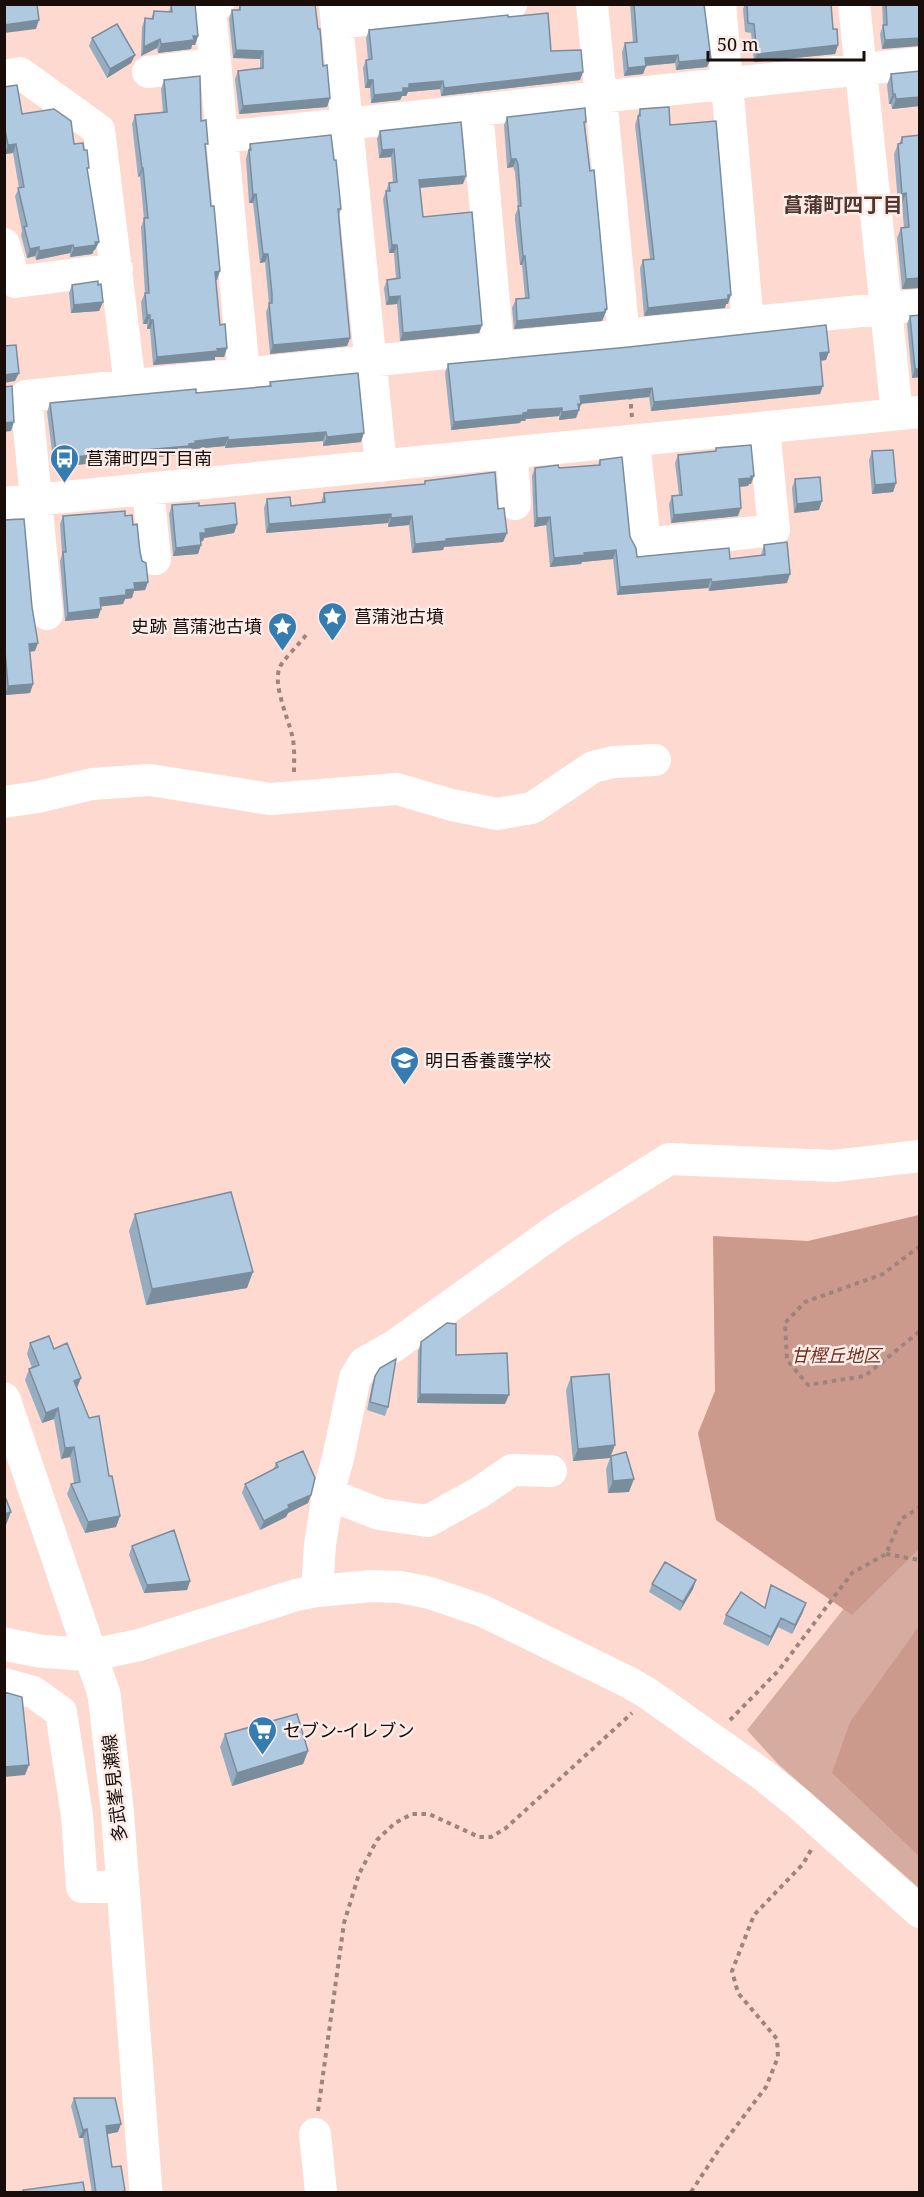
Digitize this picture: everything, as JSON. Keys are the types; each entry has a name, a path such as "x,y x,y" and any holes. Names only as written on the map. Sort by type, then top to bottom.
{"main road":[{"name":"多武峯見瀬線","path":"4,1399 104,1694 123,1887 146,2193"},
{"path":"4,1644 39,1651 92,1655"}],"street":[{"path":"218,4 210,8 244,374"},
{"path":"381,466 336,14 511,4"},
{"path":"592,4 624,338"},
{"path":"720,4 748,324"},
{"path":"4,503 908,413 885,309 854,4"},
{"path":"222,136 920,63"},
{"path":"148,72 215,64"},
{"path":"6,70 20,73 99,130 130,386"},
{"path":"477,111 498,349"},
{"path":"4,244 15,282 117,269"},
{"path":"47,614 26,396 624,338 920,305"},
{"path":"634,441 645,544 657,543 774,530 764,428"},
{"path":"512,453 515,504"},
{"path":"148,489 155,559"},
{"path":"4,802 38,797 92,784 150,780 270,799 397,789 452,805 497,814 532,808 593,767 613,762 656,760"},
{"path":"317,1591 320,1545 328,1494 356,1378 364,1363 394,1346 569,1222 669,1159 834,1166 920,1156"},
{"path":"328,1494 379,1514 428,1521 480,1492 512,1470 551,1472"},
{"path":"92,1655 139,1645 273,1601 317,1591 372,1586 400,1587 430,1593 483,1611 628,1682 647,1694 763,1775 920,1912"},
{"path":"4,1684 33,1692 61,1712 77,1816 82,1887 123,1887"},
{"path":"315,2134 321,2193"}],"path":[{"path":"629,384 634,441"},
{"path":"295,783 292,736 281,696 278,673 281,664 306,635"},
{"path":"920,1246 883,1274 804,1302 785,1323 787,1360 808,1385 865,1376 920,1331"},
{"path":"712,1738 779,1670 852,1573 886,1554 901,1519 920,1507"},
{"path":"886,1554 920,1560"},
{"path":"315,2134 344,1923 359,1874 377,1840 395,1822 412,1814 429,1814 479,1837 491,1837 506,1828 629,1717 647,1694"},
{"path":"691,2193 766,2087 778,2057 777,2039 738,1993 732,1971 754,1915 803,1864 824,1827"}],"shaded area":[{"path":"919,1248 919,1888 778,1764 747,1730 853,1597"}],"green space":[{"name":"甘樫丘地区","path":"919,1215 919,1549 852,1615 716,1520 698,1433 715,1391 713,1236 808,1241"},
{"path":"919,1626 919,1856 832,1773 850,1722"}],"building":[{"path":"4,4 37,4 39,20 4,25"},
{"path":"195,4 198,36 193,36 194,40 161,44 160,39 144,47 145,18 153,19 154,11 172,12 171,5"},
{"path":"240,4 315,4 323,66 327,65 330,98 243,106 238,71 263,68 263,51 236,50 232,10 240,10"},
{"path":"634,4 704,4 711,59 679,62 678,55 645,58 646,66 628,68 625,43 637,42"},
{"path":"747,4 831,4 833,29 837,29 838,45 757,54 754,24 748,23"},
{"path":"886,4 920,4 920,38 885,40 883,25 887,25"},
{"path":"548,13 551,51 581,50 583,72 444,88 443,81 409,84 409,88 403,88 403,92 374,95 373,80 368,80 366,60 372,59 369,30"},
{"path":"117,24 135,55 110,69 92,38"},
{"path":"920,71 920,97 896,99 893,94 891,74"},
{"path":"200,76 201,121 206,120 208,144 205,144 220,271 215,272 220,325 225,324 227,348 217,349 218,351 157,357 153,320 150,320 150,315 147,315 145,293 149,293 144,218 148,218 135,115 167,112 164,80"},
{"path":"17,85 22,114 54,109 71,121 74,144 83,143 84,150 87,150 89,168 87,168 99,242 95,242 96,245 74,248 73,245 39,251 39,247 30,249 18,188 24,187 16,144 8,145 4,125 4,87"},
{"path":"669,107 670,125 716,121 731,295 728,295 728,299 648,308 643,260 654,259 638,116 640,116 640,109"},
{"path":"585,108 586,122 584,122 590,171 594,170 607,309 605,312 517,321 516,299 529,298 518,206 521,206 518,164 516,159 511,159 507,117"},
{"path":"461,122 466,176 419,180 423,217 472,212 482,325 403,333 400,296 389,297 387,280 400,278 397,245 392,245 386,191 390,191 389,183 397,182 394,149 382,150 380,131"},
{"path":"331,135 341,209 338,209 350,338 273,345 268,254 263,254 256,194 253,195 250,144"},
{"path":"920,135 920,278 906,279 901,228 909,227 906,193 902,194 898,144 902,143 902,137"},
{"path":"98,281 98,285 101,284 103,302 74,305 72,285"},
{"path":"920,315 920,369 915,369 910,316"},
{"path":"826,325 829,352 820,353 823,386 654,402 652,388 580,396 579,410 562,412 562,408 528,410 523,415 454,422 448,364"},
{"path":"16,345 19,373 4,375 4,346"},
{"path":"358,373 364,433 327,437 326,432 228,440 228,437 195,441 196,443 189,444 189,446 134,451 135,454 110,456 110,453 57,459 50,403 196,389 196,393 271,386 270,382"},
{"path":"12,386 14,422 4,423 4,387"},
{"path":"751,445 754,476 739,479 741,508 674,515 672,496 682,495 678,455"},
{"path":"893,450 896,483 875,485 872,451"},
{"path":"622,457 630,537 636,548 637,557 729,548 730,559 765,555 764,545 787,542 790,574 712,582 711,579 620,587 616,550 554,558 550,517 537,518 535,468 558,465 559,468 600,465 600,460"},
{"path":"495,472 498,509 504,508 507,533 415,544 412,516 391,518 391,514 269,524 267,499 290,497 291,506 325,502 324,493 425,484 425,481"},
{"path":"820,477 822,501 797,504 795,479"},
{"path":"199,503 199,506 235,503 237,524 205,529 206,533 200,533 201,545 176,548 172,505"},
{"path":"125,511 125,516 132,515 133,525 137,524 140,552 142,561 146,563 148,582 134,583 135,589 126,590 126,595 100,598 101,609 68,613 63,552 66,552 63,516"},
{"path":"24,519 32,607 38,643 29,644 33,684 8,686 4,639 4,520"},
{"path":"231,1192 253,1272 152,1289 135,1214"},
{"path":"447,1323 456,1324 456,1355 507,1353 509,1395 420,1394 421,1342"},
{"path":"49,1336 54,1349 67,1343 81,1378 74,1381 89,1418 99,1416 109,1476 112,1476 120,1516 88,1522 71,1484 80,1482 74,1447 65,1448 58,1408 46,1413 29,1369 39,1365 30,1343"},
{"path":"396,1359 388,1407 370,1402 375,1376 380,1368"},
{"path":"609,1374 615,1445 578,1449 571,1377"},
{"path":"303,1451 315,1478 311,1495 288,1505 289,1508 264,1521 245,1484 278,1467 276,1463"},
{"path":"626,1452 634,1479 613,1481 611,1456"},
{"path":"4,1494 11,1512 4,1514"},
{"path":"174,1530 190,1581 147,1585 132,1546"},
{"path":"665,1562 696,1580 683,1602 652,1584"},
{"path":"771,1585 806,1603 795,1625 781,1618 771,1637 726,1615 741,1592 765,1608"},
{"path":"4,1692 22,1697 29,1765 4,1767"},
{"name":"セブン-イレブン","path":"297,1714 308,1751 237,1773 225,1734"},
{"path":"74,2098 115,2098 121,2124 106,2126 112,2167 121,2166 125,2191 96,2193 87,2129 83,2130"},
{"path":"83,2182 85,2193 24,2193 23,2190"}],"place":[{"name":"菖蒲町四丁目南","path":"65,484"},
{"name":"菖蒲池古墳","path":"333,642"},
{"name":"史跡 菖蒲池古墳","path":"283,652"},
{"name":"明日香養護学校","path":"404,1086"},
{"name":"セブン-イレブン","path":"262,1756"}],"district":[{"name":"菖蒲町四丁目","path":"843,204"}]}
